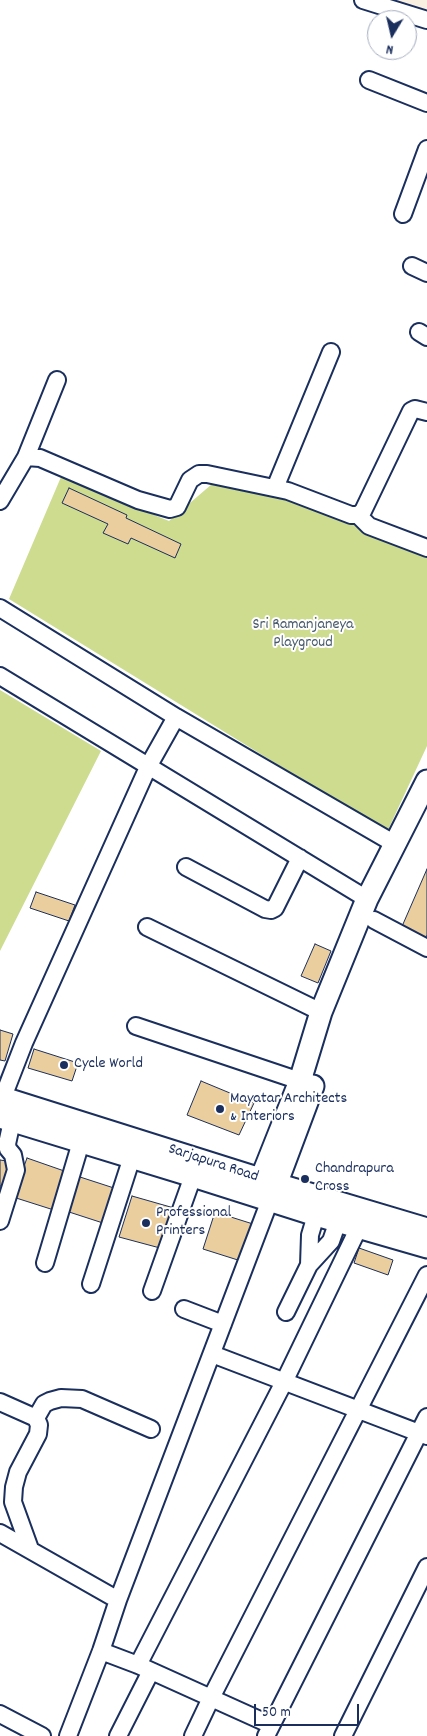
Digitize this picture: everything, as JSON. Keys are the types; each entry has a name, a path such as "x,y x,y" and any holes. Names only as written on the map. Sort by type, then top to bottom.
{"main road":[{"path":"266,1190 321,1012 367,899 427,781"},
{"path":"266,1190 314,1085 335,1018 374,920 427,812"},
{"name":"Sarjapura Road","path":"4,1108 82,1142 193,1176 266,1190 427,1229"},
{"name":"Sarjapura Road","path":"4,1108 266,1190 316,1215 427,1247"}],"street":[{"path":"363,0 427,20"},
{"path":"369,80 427,103"},
{"path":"403,214 427,149"},
{"path":"412,266 427,273"},
{"path":"275,488 331,352"},
{"path":"1,497 26,457 57,380"},
{"path":"26,457 40,458 138,500 170,509 177,507 190,480 199,474 207,474 288,491 350,515 358,515 363,511 411,411 415,408 427,412"},
{"path":"358,515 369,526 427,548"},
{"path":"0,608 176,717 395,844"},
{"path":"0,676 150,765 367,899"},
{"path":"0,1221 16,1170 13,1155 8,1149 7,1144 4,1108 24,1043 150,765 176,717"},
{"path":"186,867 265,909 271,910 275,908 300,858"},
{"path":"374,920 427,948"},
{"path":"147,927 321,1012"},
{"path":"136,1026 300,1082"},
{"path":"45,1263 82,1142"},
{"path":"91,1284 132,1157"},
{"path":"152,1291 193,1176"},
{"path":"68,1736 101,1652 266,1190"},
{"path":"308,1265 310,1235 316,1215"},
{"path":"286,1312 308,1265 331,1241 338,1222"},
{"path":"118,1736 145,1668 358,1227"},
{"path":"193,1736 427,1275"},
{"path":"184,1309 218,1322"},
{"path":"208,1349 284,1382 423,1435"},
{"path":"36,1418 44,1404 50,1401 61,1398 82,1399 151,1429"},
{"path":"0,1402 36,1418 39,1425 38,1434 18,1472 14,1487 14,1502 18,1518 30,1549"},
{"path":"101,1652 145,1668 211,1698 268,1731 423,1435 427,1417"},
{"path":"0,1533 118,1600"},
{"path":"342,1736 427,1567"},
{"path":"0,1714 42,1736"}],"shaded area":[{"path":"385,0 427,0 427,14"}],"green space":[{"name":"Sri Ramanjaneya Playgroud","path":"61,477 169,521 212,484 299,500 427,552 427,746 387,832 9,599"},
{"path":"0,690 101,751 0,951"}],"building":[{"path":"69,488 127,515 126,518 181,544 175,558 131,538 128,544 103,533 108,524 62,503"},
{"path":"427,869 427,935 424,941 400,931"},
{"path":"36,892 75,905 69,921 30,908"},
{"path":"315,944 331,951 318,983 301,976"},
{"path":"0,1030 13,1034 5,1061 0,1060"},
{"path":"34,1049 78,1063 72,1081 28,1068"},
{"name":"Mayatar Architects & Interiors","path":"201,1081 254,1103 239,1135 187,1115"},
{"path":"27,1158 70,1173 57,1211 13,1197"},
{"path":"0,1160 13,1162 9,1188 0,1186"},
{"path":"77,1176 117,1189 106,1224 66,1211"},
{"name":"Professional Printers","path":"132,1196 174,1208 160,1248 119,1237"},
{"path":"215,1212 253,1224 241,1261 203,1249"},
{"path":"359,1248 393,1260 388,1275 354,1263"}],"place":[{"name":"Cycle World","path":"64,1065"},
{"name":"Mayatar Architects & Interiors","path":"220,1109"},
{"name":"Chandrapura Cross","path":"305,1179"},
{"name":"Professional Printers","path":"146,1223"}]}
